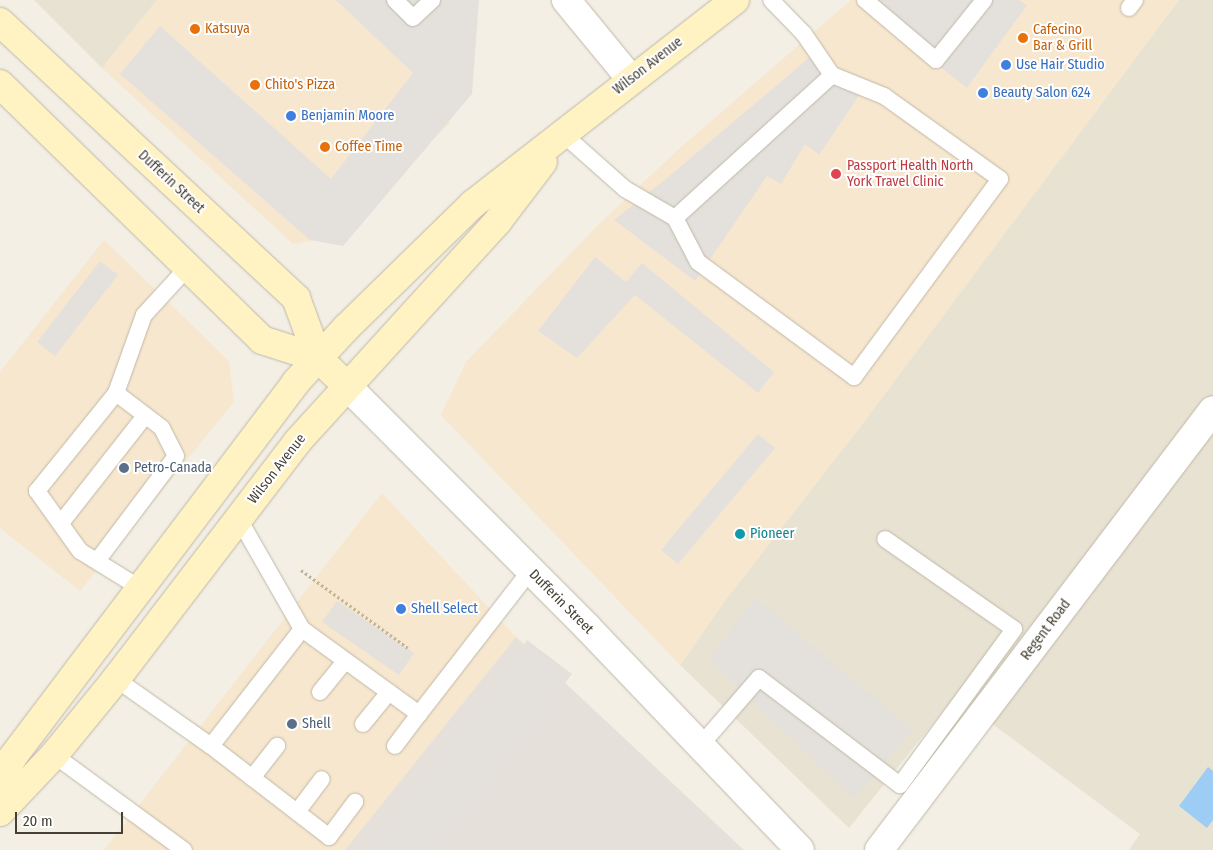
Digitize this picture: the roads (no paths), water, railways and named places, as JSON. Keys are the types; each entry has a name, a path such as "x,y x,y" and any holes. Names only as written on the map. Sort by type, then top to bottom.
{"main road":[{"name":"Wilson Avenue","path":"0,779 12,758 140,588 296,382 318,358 473,204 631,79 735,0"},
{"name":"Dufferin Street","path":"0,22 296,298 318,358 347,386"},
{"name":"Dufferin Street","path":"0,84 262,340 318,358"},
{"name":"Wilson Avenue","path":"0,812 54,755 116,679 297,442 498,221 563,134"}],"street":[{"path":"566,0 631,79"},
{"name":"Dufferin Street","path":"347,386 530,571 800,850"},
{"name":"Regent Road","path":"878,850 946,742 1025,636 1213,410"}],"lane":[{"path":"395,0 413,18 432,0"},
{"path":"563,134 625,188 675,218 698,262 854,377 1000,179 884,96 832,75 804,34 771,0"},
{"path":"865,0 936,60 984,0"},
{"path":"675,218 832,75"},
{"path":"140,588 80,551 37,491 116,393 144,315 187,268"},
{"path":"97,561 176,456 162,428 116,393"},
{"path":"60,523 145,416"},
{"path":"239,519 302,629 419,714"},
{"path":"886,539 1025,636"},
{"path":"395,746 530,571"},
{"path":"211,746 302,629"},
{"path":"320,692 345,661"},
{"path":"700,746 759,678 900,785 946,742"},
{"path":"116,679 211,746 329,837 354,802"},
{"path":"364,724 389,692"},
{"path":"252,778 277,746"},
{"path":"54,755 184,850"},
{"path":"297,812 322,779"}],"water":[{"path":"1208,767 1213,771 1213,820 1207,828 1179,806"}],"place":[{"name":"Katsuya","path":"195,29"},
{"name":"Cafecino Bar & Grill","path":"1023,38"},
{"name":"Use Hair Studio","path":"1006,65"},
{"name":"Chito's Pizza","path":"255,85"},
{"name":"Beauty Salon 624","path":"983,93"},
{"name":"Benjamin Moore","path":"291,116"},
{"name":"Coffee Time","path":"325,147"},
{"name":"Passport Health North York Travel Clinic","path":"836,174"},
{"name":"Petro-Canada","path":"124,468"},
{"name":"Pioneer","path":"740,534"},
{"name":"Shell Select","path":"401,609"},
{"name":"Shell","path":"292,724"}]}
